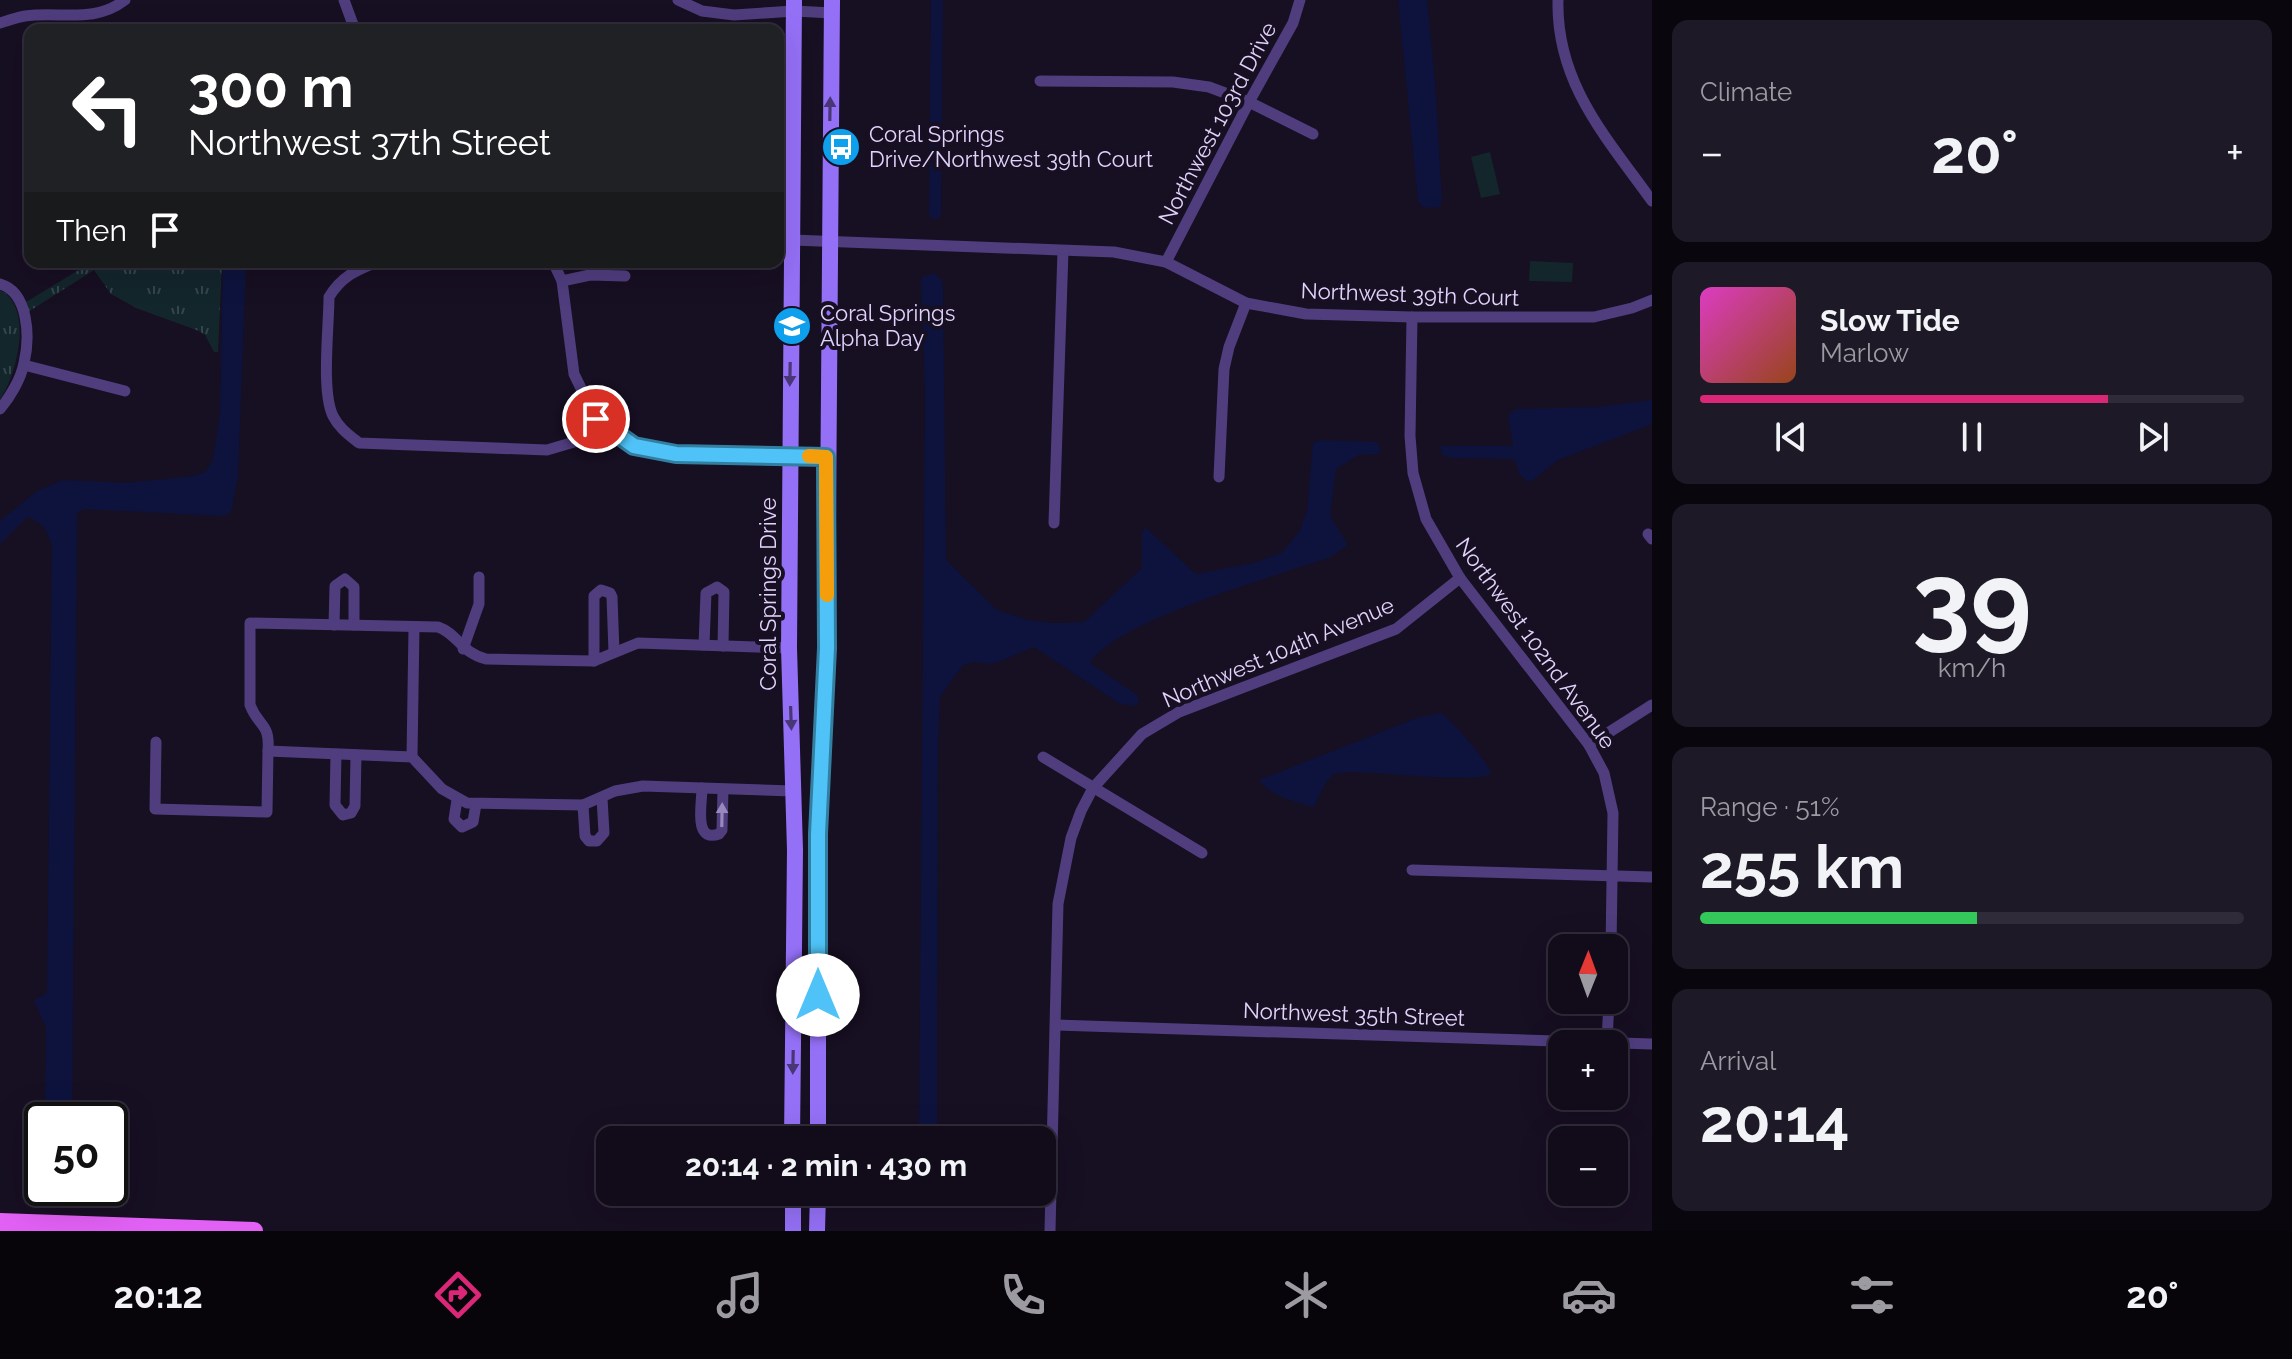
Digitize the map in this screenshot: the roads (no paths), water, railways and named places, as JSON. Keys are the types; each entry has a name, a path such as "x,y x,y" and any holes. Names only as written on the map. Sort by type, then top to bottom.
{"main road":[{"name":"Coral Springs Drive","path":"792,1126 793,791 789,648 794,6"},
{"path":"818,1126 818,834 827,648 826,457 832,7"},
{"path":"793,1206 793,1231"},
{"path":"817,1231 818,1206"},
{"path":"0,1222 254,1231"}],"street":[{"path":"0,23 25,16 93,15 114,8 125,0"},
{"path":"344,0 353,24"},
{"path":"678,0 702,11 723,14 794,6 832,7"},
{"name":"Northwest 103rd Drive","path":"1166,262 1293,23 1300,0"},
{"path":"1558,0 1557,27 1569,70 1584,106 1652,201"},
{"path":"1040,81 1173,82 1209,87 1249,102 1313,134"},
{"name":"Northwest 39th Court","path":"792,240 1114,252 1166,262 1246,303 1306,314 1594,317 1652,300"},
{"path":"1054,523 1063,251"},
{"path":"361,268 337,283 329,297 328,401 334,418 344,432 359,443 547,450 574,442 596,419"},
{"path":"556,268 562,281 574,374 596,419 634,446 676,454 826,457"},
{"path":"562,281 590,275 625,276"},
{"path":"0,284 12,288 22,307 26,332 24,365 0,409"},
{"path":"1219,477 1224,369 1246,303"},
{"name":"Northwest 102nd Avenue","path":"1412,317 1410,436 1413,473 1426,519 1460,578 1589,745 1604,773 1613,813 1611,934"},
{"path":"24,365 125,391"},
{"path":"463,649 479,604 479,577"},
{"name":"Northwest 104th Avenue","path":"1050,1231 1058,904 1063,870 1081,811 1093,788 1142,734 1179,712 1396,629 1460,578"},
{"path":"334,625 335,586 345,579 354,587 354,625"},
{"path":"704,645 706,593 717,587 724,592 723,646"},
{"path":"594,661 594,596 601,590 612,597 614,652"},
{"path":"156,742 155,809 267,812 267,729 253,714 250,705 250,623 445,630 463,649 473,656 486,659 594,661 638,643 789,648"},
{"path":"414,627 412,757 442,789 457,800 476,804 583,805 615,791 643,786 793,791"},
{"path":"1589,745 1652,705"},
{"path":"268,751 412,757"},
{"path":"336,754 335,805 343,815 351,813 355,806 356,755"},
{"path":"1043,757 1202,853"},
{"path":"702,788 702,830 714,837 722,830 723,789"},
{"path":"583,805 585,836 589,841 597,841 604,833 602,798"},
{"path":"457,800 454,819 462,827 473,822 476,804"},
{"path":"1412,870 1652,877"},
{"name":"Northwest 35th Street","path":"1056,1025 1548,1040"},
{"name":"Northwest 35th Street","path":"1628,1043 1652,1044"}],"waterway":[{"path":"935,213 937,0"}],"place":[{"name":"Coral Springs Drive/Northwest 39th Court","path":"841,147"},
{"name":"Coral Springs Alpha Day","path":"792,326"}]}
